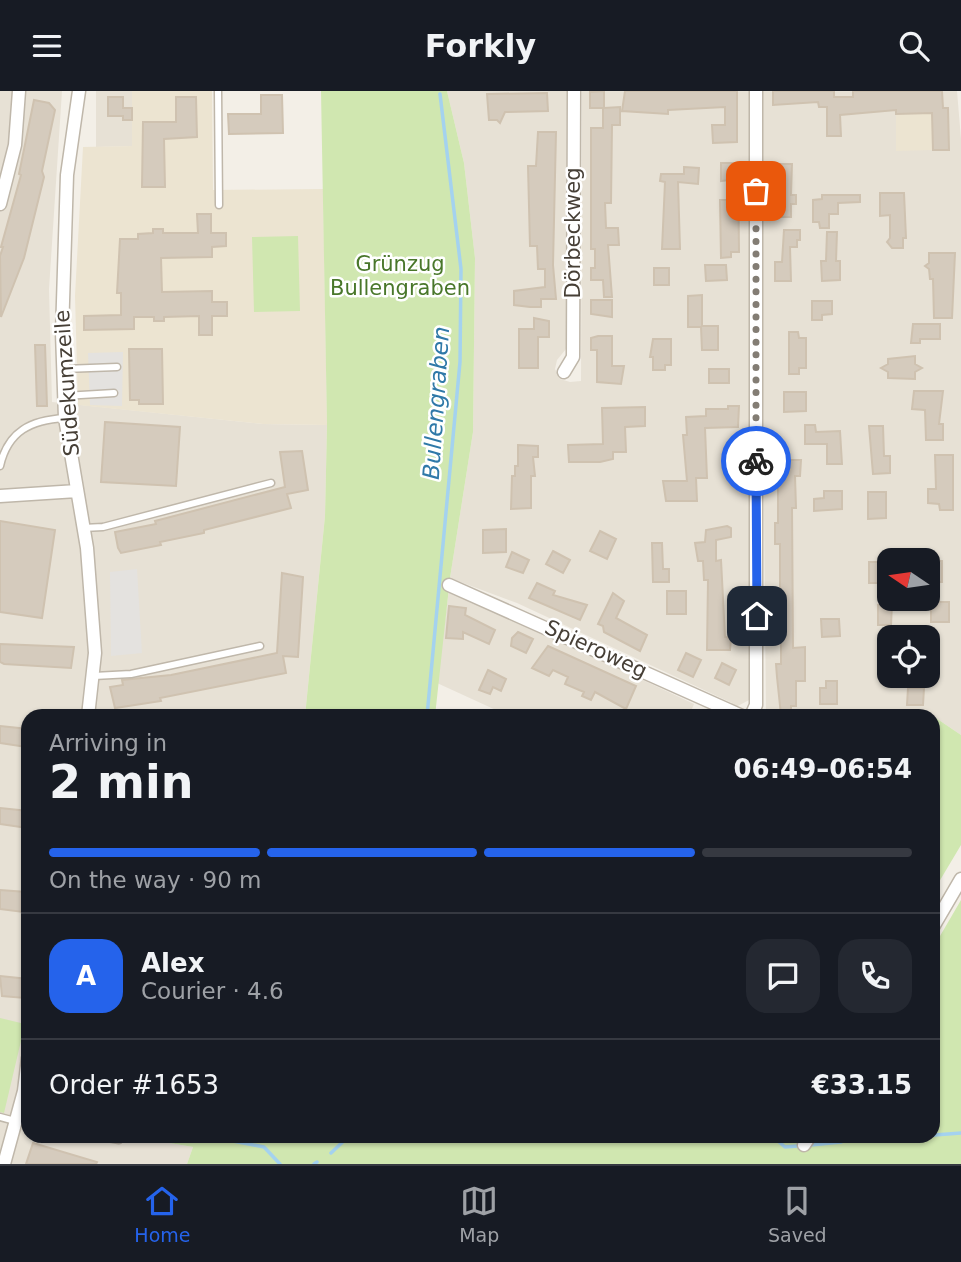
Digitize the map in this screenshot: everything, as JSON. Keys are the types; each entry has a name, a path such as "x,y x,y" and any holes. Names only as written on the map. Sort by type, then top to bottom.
{"street":[{"path":"0,204 15,145 19,91"},
{"name":"Südekumzeile","path":"79,91 66,186 62,369 65,418 83,528 95,653 89,709"},
{"name":"Dörbeckweg","path":"564,372 573,357 574,91"},
{"path":"754,709 757,616 756,91"},
{"path":"0,496 77,491"},
{"name":"Spieroweg","path":"449,585 726,709"},
{"path":"940,915 961,879"},
{"path":"4,1164 21,1098"}],"lane":[{"path":"218,91 219,205"},
{"path":"62,369 117,367"},
{"path":"64,396 114,393"},
{"path":"0,466 14,434 52,419 65,418"},
{"path":"83,528 103,527 271,483"},
{"path":"94,676 131,674 260,646"},
{"path":"0,1117 17,1121"}],"shaded area":[{"path":"0,91 62,91 49,289 52,402 263,424 327,425 325,516 306,709 21,709 21,1143 170,1143 193,1147 187,1164 0,1164"},
{"path":"96,91 132,91 132,146 96,147"},
{"path":"132,91 212,91 213,190 323,189 327,425 263,424 78,405 75,296 83,147 132,146"},
{"path":"447,91 567,91 566,349 557,360 555,369 560,379 570,382 581,381 582,91 751,91 753,698 732,709 732,703 517,603 450,578 473,432 475,258 464,163"},
{"path":"760,91 957,91 961,139 961,735 940,721 940,709 766,709"},
{"path":"896,91 942,91 943,108 932,109 933,150 896,151"},
{"path":"123,352 122,406 90,405 88,353"},
{"path":"137,569 142,653 111,656 110,572"},
{"path":"449,589 694,704 692,709 494,709 437,683"}],"green space":[{"name":"Grünzug Bullengraben","path":"321,91 447,91 464,163 475,258 473,432 450,578 436,709 306,709 325,516 327,425"},
{"path":"298,236 300,311 254,312 252,237"},
{"path":"940,721 961,735 961,845 940,880"},
{"path":"961,900 961,1164 187,1164 193,1147 170,1143 940,1143 940,936"},
{"path":"0,1018 21,1023 21,1041 4,1113 0,1112"}],"building":[{"path":"604,91 604,108 620,107 620,125 612,125 611,203 605,203 606,228 618,228 619,245 608,245 612,297 604,297 603,280 591,280 591,268 595,268 595,249 591,249 591,128 603,128 603,108 590,108 590,92"},
{"path":"625,91 737,91 737,142 713,143 712,125 725,125 725,107 668,110 668,114 622,111"},
{"path":"773,91 834,91 834,97 853,97 853,91 942,91 943,108 948,108 949,150 933,150 932,113 896,114 896,110 840,115 841,136 827,136 827,107 819,107 818,102 773,105"},
{"path":"547,93 548,111 505,112 500,123 497,120 489,120 487,94"},
{"path":"261,95 282,95 283,133 229,134 228,114 261,114"},
{"path":"108,97 123,97 123,108 132,108 132,120 123,120 123,116 108,116"},
{"path":"176,97 196,97 197,137 164,139 165,187 142,187 143,122 176,122"},
{"path":"34,100 49,103 55,110 42,171 44,177 24,258 1,317 1,247 21,175 19,174"},
{"path":"538,132 556,132 553,265 556,299 541,299 541,307 530,307 514,305 514,291 545,287 545,269 538,269 537,246 530,246 528,166 536,166"},
{"path":"721,163 738,163 739,252 731,252 731,257 721,258 720,200 729,200 729,180 721,181"},
{"path":"774,164 792,164 791,195 796,195 796,204 791,204 791,217 773,217"},
{"path":"684,167 699,168 698,184 678,182 680,249 662,249 665,182 660,181 661,174 684,174"},
{"path":"880,193 904,193 906,238 903,238 903,248 892,248 887,242 890,238 890,215 880,216"},
{"path":"822,195 860,195 860,202 838,203 838,214 829,214 829,228 820,228 819,222 813,222 813,200 822,199"},
{"path":"197,214 211,214 211,233 226,233 226,246 212,247 212,257 161,258 162,292 212,291 212,302 227,302 227,316 212,316 212,335 199,335 199,316 164,317 164,321 154,321 154,317 134,317 134,329 84,330 84,316 121,315 121,293 117,293 120,239 138,239 138,234 153,233 153,229 163,229 163,233 198,233"},
{"path":"784,230 800,230 800,240 797,240 797,247 790,247 791,281 775,281 775,262 782,262"},
{"path":"827,232 837,232 836,261 840,261 840,280 822,281 821,261 826,261"},
{"path":"929,253 955,253 952,318 934,318 933,279 930,279 929,269 925,266 929,263"},
{"path":"705,265 726,265 727,280 706,281"},
{"path":"654,268 669,268 669,285 654,285"},
{"path":"702,295 702,326 718,326 718,350 702,350 701,327 688,327 688,296"},
{"path":"591,300 612,300 612,317 591,314"},
{"path":"812,301 832,301 832,314 822,315 822,320 812,320"},
{"path":"534,318 549,321 549,337 538,337 538,368 519,368 519,329 534,329"},
{"path":"913,324 940,324 940,339 920,339 920,343 911,343"},
{"path":"789,332 798,332 799,338 806,338 806,368 799,368 799,374 789,374"},
{"path":"612,336 612,366 624,366 621,384 597,382 597,350 591,350 591,338"},
{"path":"653,339 671,339 671,365 665,365 665,370 653,370 653,357 650,357"},
{"path":"35,345 45,345 47,406 37,406"},
{"path":"129,349 162,349 163,404 139,404 139,400 130,400"},
{"path":"915,356 915,364 922,368 915,372 915,379 888,378 888,372 881,368 888,364 888,359"},
{"path":"709,369 729,369 729,383 709,383"},
{"path":"914,391 943,391 939,424 943,424 943,440 926,440 925,410 912,409"},
{"path":"784,392 806,392 806,411 784,412"},
{"path":"728,406 739,406 738,427 705,428 707,478 696,478 697,501 666,501 663,481 687,481 683,435 687,435 686,417 706,416 706,409 728,409"},
{"path":"645,407 645,426 625,427 626,452 613,452 613,459 600,462 569,462 568,445 603,444 602,408"},
{"path":"105,422 180,427 176,486 101,482"},
{"path":"805,425 815,425 816,432 840,431 842,464 827,464 827,444 805,444"},
{"path":"869,426 883,426 884,456 890,456 890,473 873,474"},
{"path":"518,445 538,446 538,457 533,457 535,476 531,476 531,508 511,509 512,476 515,476 515,466 518,466"},
{"path":"302,451 308,490 287,494 291,508 204,530 204,533 160,542 161,545 121,553 118,548 115,532 156,524 155,521 285,487 280,452"},
{"path":"935,455 953,455 953,510 940,510 939,504 928,503 928,489 936,489"},
{"path":"778,460 801,460 800,476 795,476 796,508 792,508 793,648 805,647 805,681 796,681 796,706 791,706 791,709 780,709 776,664 781,664 781,642 775,642 775,590 780,590 780,544 775,544 775,523 778,523"},
{"path":"824,491 842,491 842,509 814,511 814,499 824,498"},
{"path":"868,492 886,492 886,518 868,519"},
{"path":"0,521 55,530 42,618 0,612"},
{"path":"727,526 731,528 731,537 716,540 716,561 721,560 725,637 731,638 730,650 707,650 708,580 704,580 703,561 698,561 695,543 705,542 706,530"},
{"path":"506,529 506,552 483,553 483,530"},
{"path":"600,531 616,539 607,559 590,551"},
{"path":"652,543 662,543 663,569 669,569 669,582 653,582"},
{"path":"553,551 570,560 563,573 546,564"},
{"path":"512,552 529,560 523,573 506,567"},
{"path":"940,561 942,561 940,582"},
{"path":"869,562 877,562 877,583 869,583"},
{"path":"282,573 303,577 298,657 283,656 286,673 160,698 161,701 115,708 110,687 123,685 122,680 171,675 277,653"},
{"path":"537,583 555,591 553,595 587,605 580,620 529,598"},
{"path":"667,591 686,591 686,614 667,614"},
{"path":"613,593 624,601 616,618 647,635 640,651 604,632 603,626 598,624"},
{"path":"940,602 949,602 949,622 931,622 931,611 940,611"},
{"path":"449,606 466,608 465,615 495,630 489,644 463,632 463,639 446,638"},
{"path":"878,611 892,611 891,625 878,625"},
{"path":"821,619 839,619 840,636 822,637"},
{"path":"518,632 533,639 526,653 511,646 512,638"},
{"path":"0,644 74,647 71,668 4,664 0,662"},
{"path":"548,646 636,686 626,709 595,692 591,700 582,696 584,692 565,684 568,677 553,670 549,676 532,668"},
{"path":"686,653 701,660 693,677 678,670"},
{"path":"722,663 736,670 729,685 715,678"},
{"path":"488,670 506,679 501,691 493,687 490,694 479,690"},
{"path":"826,681 837,681 837,704 820,704 820,688 826,688"},
{"path":"908,688 924,688 923,705 907,705"},
{"path":"0,726 21,728 21,746 0,743"},
{"path":"0,808 21,810 21,827 0,824"},
{"path":"0,890 21,892 21,912 0,909"},
{"path":"0,976 21,978 21,998 2,996"},
{"path":"33,1143 97,1162 26,1164"}],"waterway":[{"name":"Bullengraben","path":"428,709 460,362 461,269 440,94"},
{"path":"940,1135 961,1133"},
{"path":"243,1143 264,1147 280,1164"},
{"name":"Bullengraben","path":"331,1153 342,1143"},
{"path":"780,1143 785,1147 798,1146"},
{"path":"811,1145 831,1143"}],"way so far":[{"path":"756,191 756,461"}],"route":[{"path":"756,461 757,616"}]}
